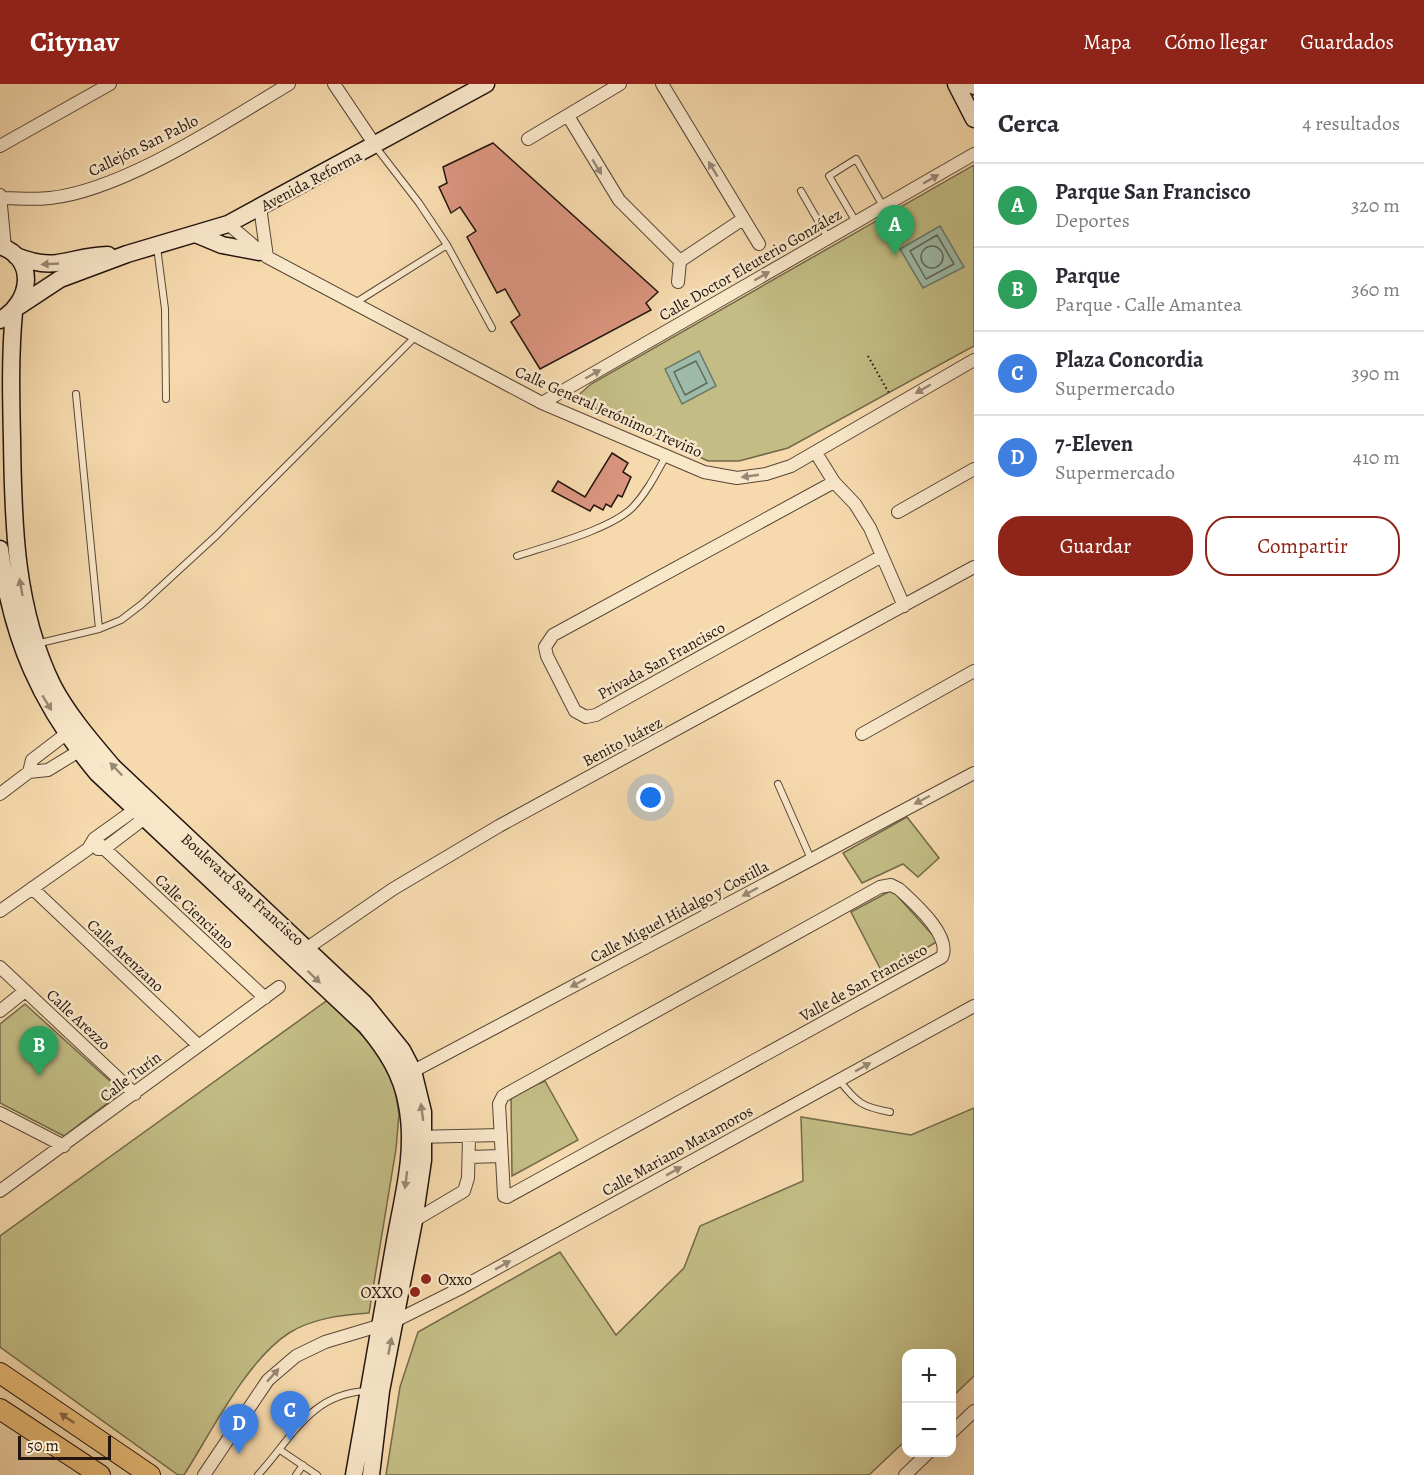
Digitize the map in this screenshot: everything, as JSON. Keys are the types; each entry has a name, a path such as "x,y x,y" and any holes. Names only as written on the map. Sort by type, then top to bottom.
{"main road":[{"path":"0,1373 150,1475"},
{"path":"0,1409 100,1475"},
{"path":"44,1437 75,1448 112,1475"}],"street":[{"path":"0,146 111,84"},
{"name":"Callejón San Pablo","path":"0,197 51,198 89,190 115,180 191,141 290,84"},
{"name":"Avenida Reforma","path":"11,312 60,279 127,254 198,235 228,224 486,84"},
{"path":"528,139 620,84"},
{"path":"662,84 759,244"},
{"path":"957,84 974,119"},
{"path":"337,89 375,145"},
{"path":"568,116 620,201 680,261"},
{"name":"Calle Doctor Eleuterio González","path":"542,403 974,154"},
{"path":"0,197 7,250"},
{"path":"198,235 222,246 263,255 260,207"},
{"path":"680,261 743,219"},
{"name":"Calle General Jerónimo Treviño","path":"228,224 263,255 542,403 704,472 737,478 766,474 792,466 974,360"},
{"name":"Avenida Reforma","path":"7,250 37,264 49,265 95,255 127,254"},
{"name":"Boulevard San Francisco","path":"7,250 23,267 26,280 25,293 11,312 13,516 29,647 41,693 66,734 97,773 146,809 301,953 385,1026 402,1050 407,1075 423,1112 398,1227 388,1323"},
{"path":"678,282 680,261"},
{"path":"816,453 834,482 855,504 882,556 904,606"},
{"path":"898,512 974,470"},
{"name":"Privada San Francisco","path":"834,482 553,636 545,647 547,656 574,711 586,717 596,715 882,556"},
{"name":"Boulevard San Francisco","path":"0,549 10,608 29,647 76,722 146,809"},
{"name":"Benito Juárez","path":"301,953 393,889 499,826 974,567"},
{"path":"862,734 974,671"},
{"path":"29,772 32,760 66,734"},
{"path":"0,794 29,772 48,770 79,751"},
{"name":"Calle Miguel Hidalgo y Costilla","path":"407,1075 974,773"},
{"path":"0,911 91,844 146,809"},
{"path":"91,844 104,849 146,809"},
{"name":"Calle Cienciano","path":"104,849 265,998"},
{"name":"Valle de San Francisco","path":"887,885 899,889 943,938 944,953 937,961 506,1197 501,1155 499,1104 503,1096 880,887 887,885"},
{"name":"Calle Arenzano","path":"32,888 198,1045"},
{"name":"Calle Arezzo","path":"0,967 135,1094"},
{"name":"Calle Turín","path":"0,1191 279,987"},
{"path":"0,1011 25,992"},
{"name":"Calle Mariano Matamoros","path":"206,1474 268,1380 281,1367 310,1348 388,1323 459,1289 974,1006"},
{"path":"0,1113 64,1146"},
{"path":"417,1137 501,1135"},
{"name":"Boulevard San Francisco","path":"354,1475 375,1391 388,1323 414,1221 417,1137"},
{"path":"398,1227 414,1221 462,1194 467,1186 469,1137"},
{"path":"469,1157 501,1155"},
{"name":"Boulevard San Francisco","path":"371,1475 375,1391"},
{"path":"956,1428 972,1417"},
{"path":"905,1475 924,1457"}],"lane":[{"path":"375,145 419,203 447,246 492,328"},
{"path":"856,222 829,176 855,159 883,206"},
{"path":"801,191 828,238"},
{"path":"157,246 165,309 166,399"},
{"path":"355,303 447,246"},
{"path":"29,647 99,629 121,620 135,609 209,542 417,335"},
{"path":"76,394 99,629"},
{"path":"517,556 603,526 631,510 649,488 666,456"},
{"path":"778,784 811,859"},
{"path":"839,1080 853,1098 864,1107 890,1112"},
{"path":"258,1475 305,1418 323,1402 343,1394 375,1391"},
{"path":"280,1450 317,1475"},
{"path":"296,1475 303,1465"}],"path":[{"path":"868,357 884,383"}],"shaded area":[{"path":"974,165 974,346 788,448 739,461 708,461 574,399 591,384"},
{"path":"907,817 939,858 918,877 903,864 862,883 843,853"},
{"path":"892,890 938,941 883,974 851,912"},
{"path":"329,999 384,1059 394,1083 399,1114 396,1149 369,1313 338,1316 308,1324 289,1333 274,1345 259,1360 231,1398 184,1475 178,1475 0,1347 0,1236"},
{"path":"25,1004 122,1092 64,1136 0,1103 0,1024"},
{"path":"545,1081 578,1140 512,1176 511,1095"},
{"path":"974,1108 974,1376 956,1393 956,1349 902,1349 902,1444 869,1475 386,1475 400,1387 418,1332 560,1252 616,1335 684,1268 700,1226 803,1181 801,1117 911,1135"}],"water":[{"path":"940,226 964,267 923,288 900,249"},
{"path":"699,351 716,386 682,404 665,369"}],"building":[{"path":"493,143 658,292 646,303 651,310 540,369 511,322 520,315 505,289 497,293 467,237 476,231 460,207 451,213 439,187 447,183 443,167"},
{"path":"612,453 628,463 623,472 631,477 622,497 618,495 611,507 606,504 603,510 594,505 590,511 552,491 558,481 585,497"}],"place":[{"name":"Parque San Francisco","path":"895,255"},
{"name":"Parque","path":"39,1076"},
{"name":"Oxxo","path":"426,1279"},
{"name":"OXXO","path":"415,1292"},
{"name":"Plaza Concordia","path":"290,1441"},
{"name":"7-Eleven","path":"239,1454"}]}
